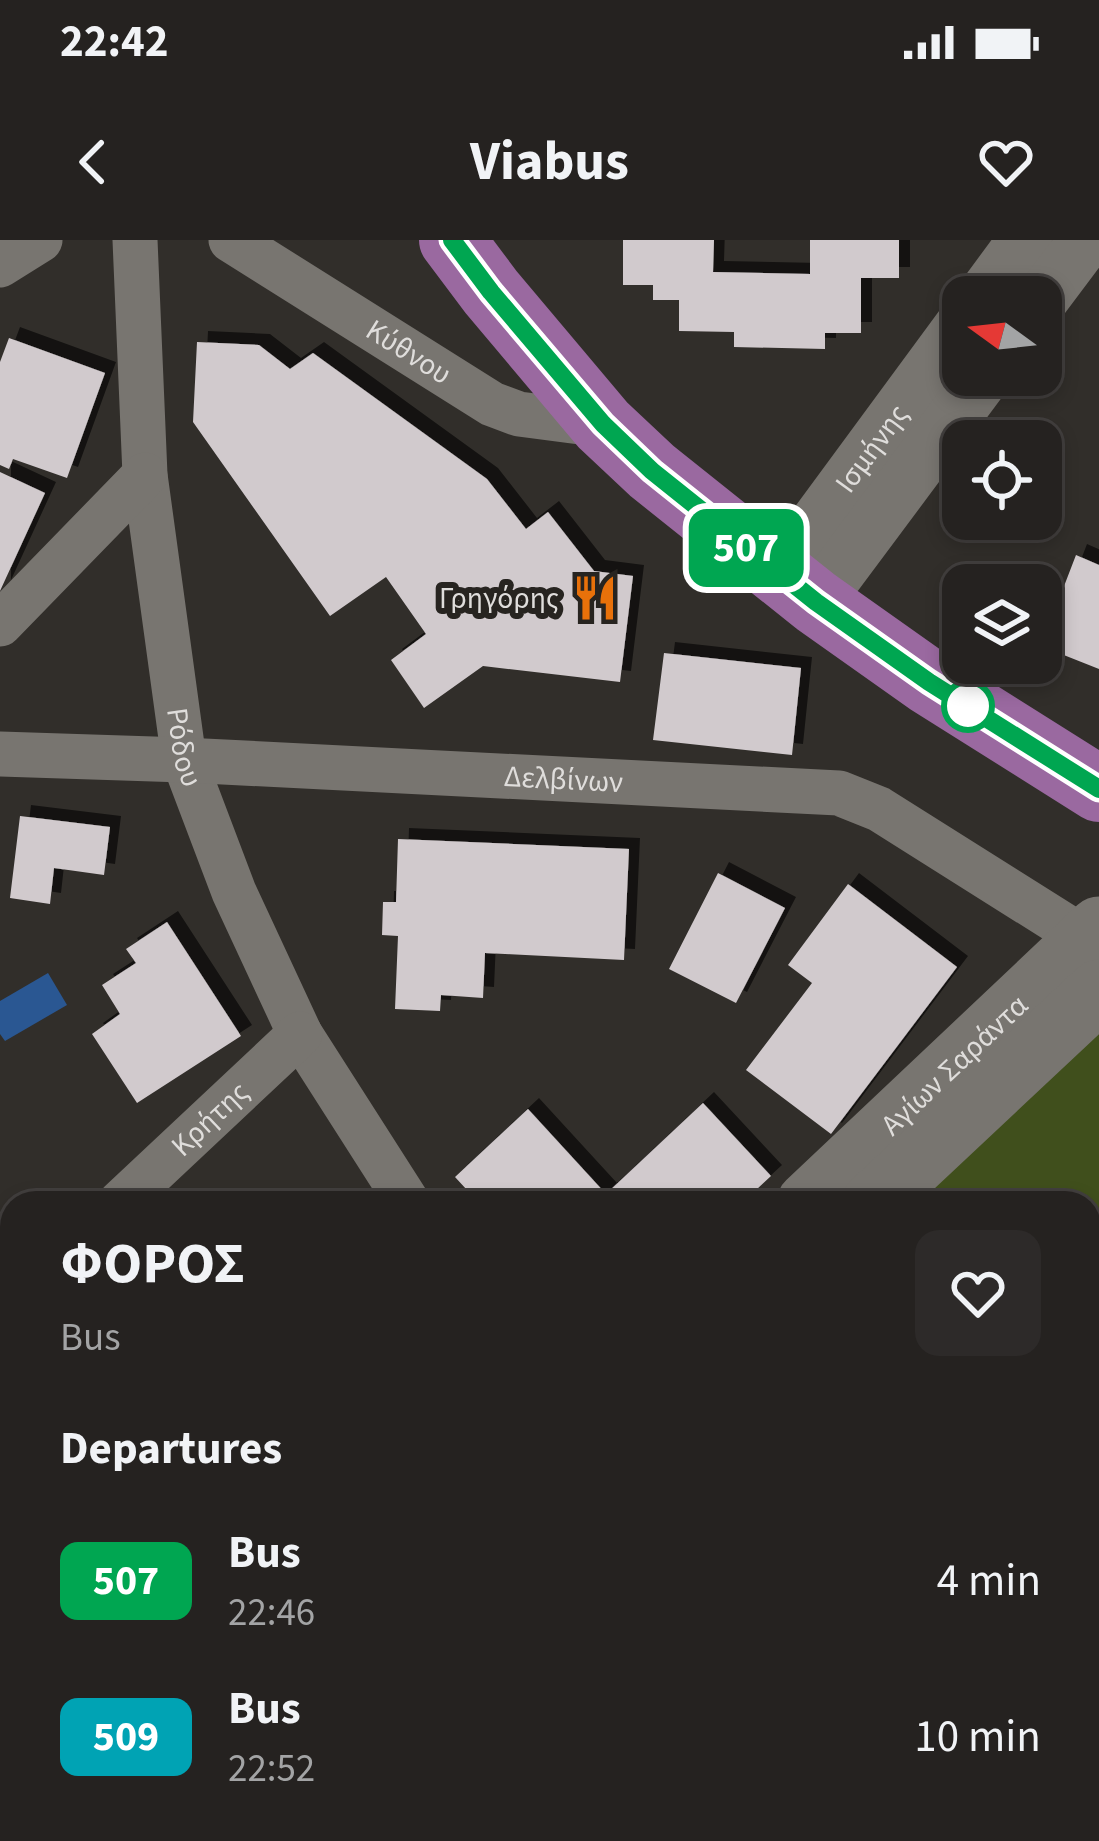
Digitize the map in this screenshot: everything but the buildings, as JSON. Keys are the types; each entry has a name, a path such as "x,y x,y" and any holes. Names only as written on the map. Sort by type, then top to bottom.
{"main road":[{"path":"452,240 603,424 652,471 797,588 929,682 1099,789"},
{"name":"Αγίων Σαράντα","path":"822,1191 1095,953"},
{"name":"Αγίων Σαράντα","path":"884,1191 1095,953"}],"street":[{"path":"0,266 40,240"},
{"name":"Ρόδου","path":"135,240 145,475 184,760 234,892 300,1034 400,1191"},
{"name":"Κύθνου","path":"231,240 492,404 519,414 603,424"},
{"path":"998,276 1025,240"},
{"path":"1059,276 1085,240"},
{"name":"Ισμήνης","path":"797,588 942,357"},
{"name":"Ισμήνης","path":"797,588 966,396"},
{"path":"0,623 145,475"},
{"name":"Δελβίνων","path":"0,754 839,793 879,809 1095,953"},
{"name":"Κρήτης","path":"133,1191 300,1034"}],"green space":[{"path":"1099,1022 1099,1191 917,1191"}],"water":[{"path":"48,973 67,1005 5,1041 0,1034 0,1001"}],"bus line":[{"name":"507","path":"452,240 603,424 652,471 816,602 929,682 1099,789"}],"place":[{"name":"Γρηγόρης","path":"595,598"}]}
